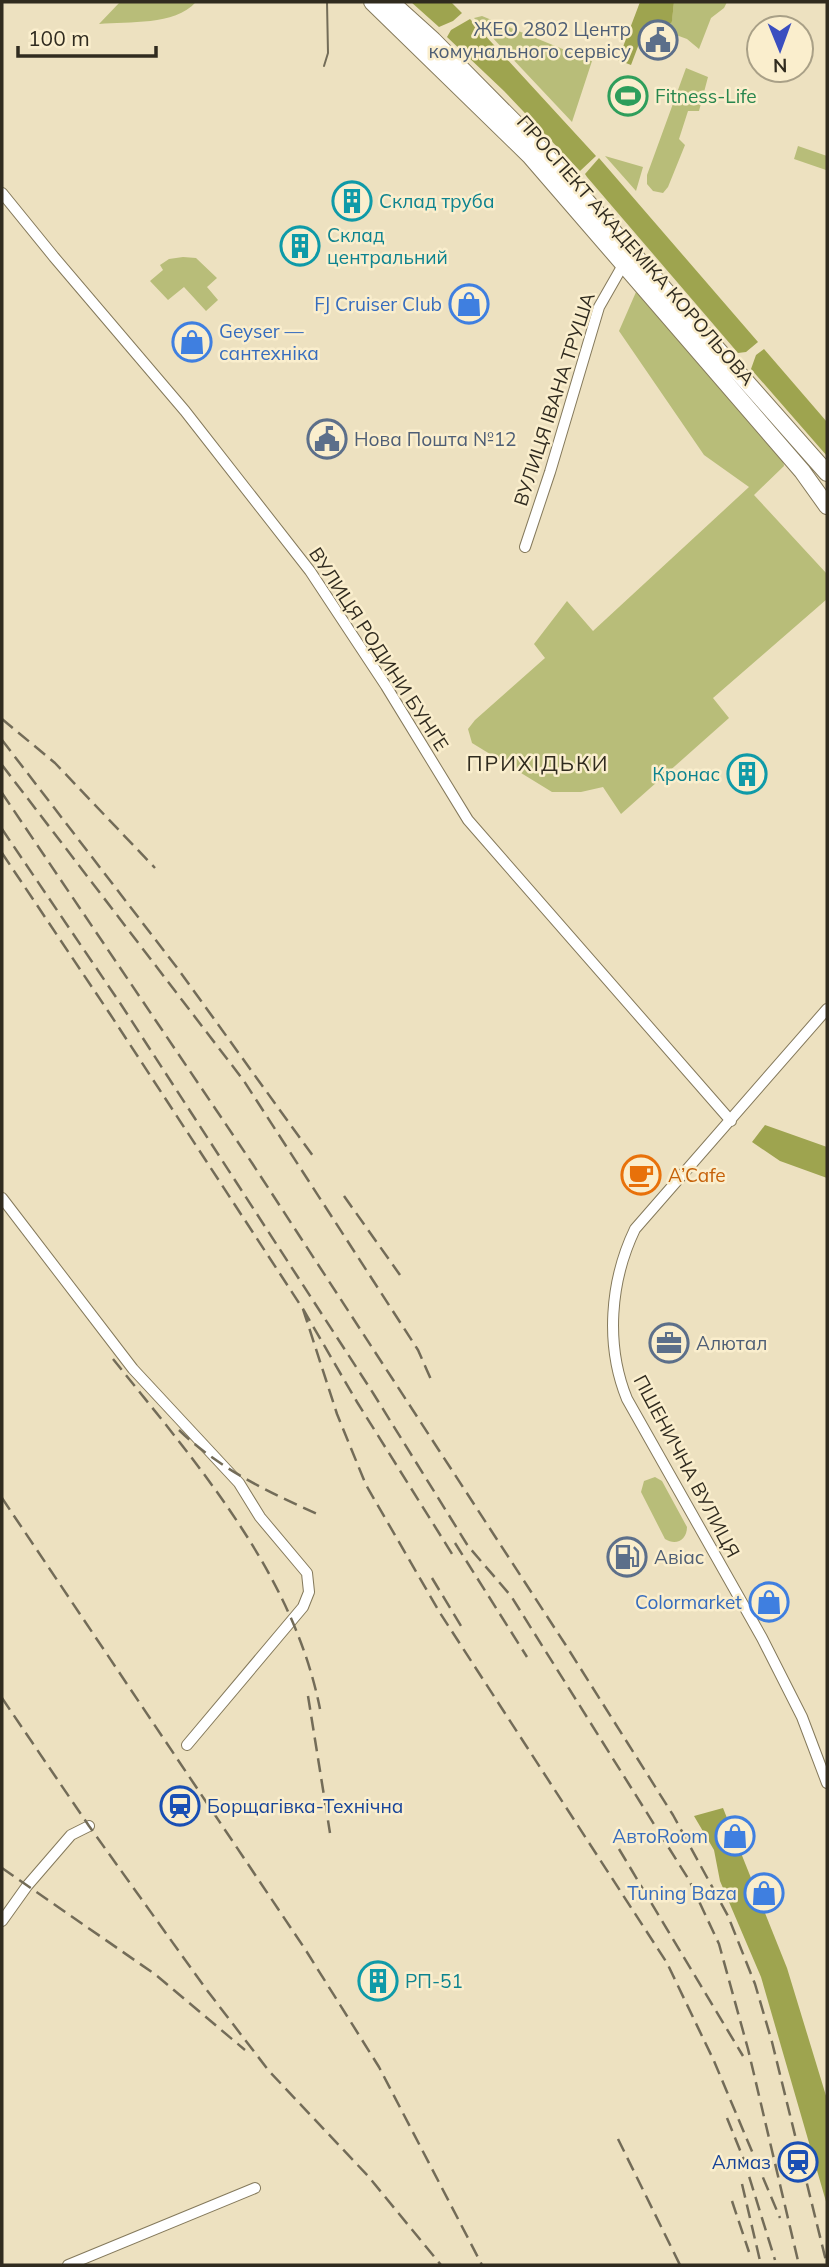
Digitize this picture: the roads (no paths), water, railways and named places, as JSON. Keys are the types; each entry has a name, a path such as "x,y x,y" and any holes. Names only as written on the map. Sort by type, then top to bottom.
{"main road":[{"name":"ПРОСПЕКТ АКАДЕМІКА КОРОЛЬОВА","path":"372,2 530,156 802,471 827,506"},
{"name":"ПРОСПЕКТ АКАДЕМІКА КОРОЛЬОВА","path":"391,2 433,40 545,154 827,473"}],"street":[{"name":"ВУЛИЦЯ РОДИНИ БУНҐЕ","path":"2,193 185,411 310,571 386,686 468,820 731,1121"},
{"name":"ВУЛИЦЯ ІВАНА ТРУША","path":"525,547 599,307 623,265"},
{"name":"ПШЕНИЧНА ВУЛИЦЯ","path":"827,1009 635,1229 625,1250 618,1277 613,1318 617,1369 627,1399 762,1638 802,1717 827,1783"},
{"path":"2,1198 133,1369 239,1483 260,1517 307,1573 309,1591 303,1607 187,1745"},
{"path":"2,1921 27,1886 71,1835 89,1826"},
{"path":"68,2265 255,2188"}],"tram line":[{"path":"324,66 328,53 327,2"}],"railway":[{"path":"2,719 55,763 155,868"},
{"path":"2,740 178,969 313,1156"},
{"path":"2,765 244,1081 418,1350 433,1384"},
{"path":"2,793 252,1163 673,1815 728,1916 755,1984 827,2265"},
{"path":"2,829 122,1006 373,1393 468,1546 511,1596 689,1880 719,1944 748,2049 799,2265"},
{"path":"2,853 303,1309 357,1402 454,1557"},
{"path":"344,1196 400,1275"},
{"path":"303,1309 337,1414 366,1485 440,1613 667,1963 714,2061 780,2218"},
{"path":"113,1359 208,1480 265,1566 307,1659 320,1709"},
{"path":"179,1430 229,1469 322,1516"},
{"path":"2,1498 305,1949 379,2067 482,2265"},
{"path":"455,1543 527,1657"},
{"path":"432,1578 461,1626"},
{"path":"308,1696 330,1833"},
{"path":"2,1698 89,1826 206,1989 269,2071 368,2176 441,2265"},
{"path":"619,1849 743,2056"},
{"path":"2,1868 156,1975 245,2050"},
{"path":"727,2118 744,2160 775,2260"},
{"path":"618,2139 680,2265"},
{"path":"742,2184 761,2265"},
{"path":"732,2201 749,2252"}],"place":[{"name":"ЖЕО 2802 Центр комунального сервісу","path":"658,40"},
{"name":"Fitness-Life","path":"628,96"},
{"name":"Склад труба","path":"352,201"},
{"name":"Склад центральний","path":"300,246"},
{"name":"FJ Cruiser Club","path":"469,304"},
{"name":"Geyser — сантехніка","path":"192,342"},
{"name":"Нова Пошта №12","path":"327,439"},
{"name":"Кронас","path":"747,774"},
{"name":"A’Cafe","path":"641,1175"},
{"name":"Алютал","path":"669,1343"},
{"name":"Авіас","path":"627,1557"},
{"name":"Colormarket","path":"769,1602"},
{"name":"Борщагівка-Технічна","path":"180,1806"},
{"name":"АвтоRoom","path":"735,1836"},
{"name":"Tuning Baza","path":"764,1893"},
{"name":"РП-51","path":"378,1981"},
{"name":"Алмаз","path":"798,2162"}],"district":[{"name":"ПРИХІДЬКИ","path":"538,764"}]}
